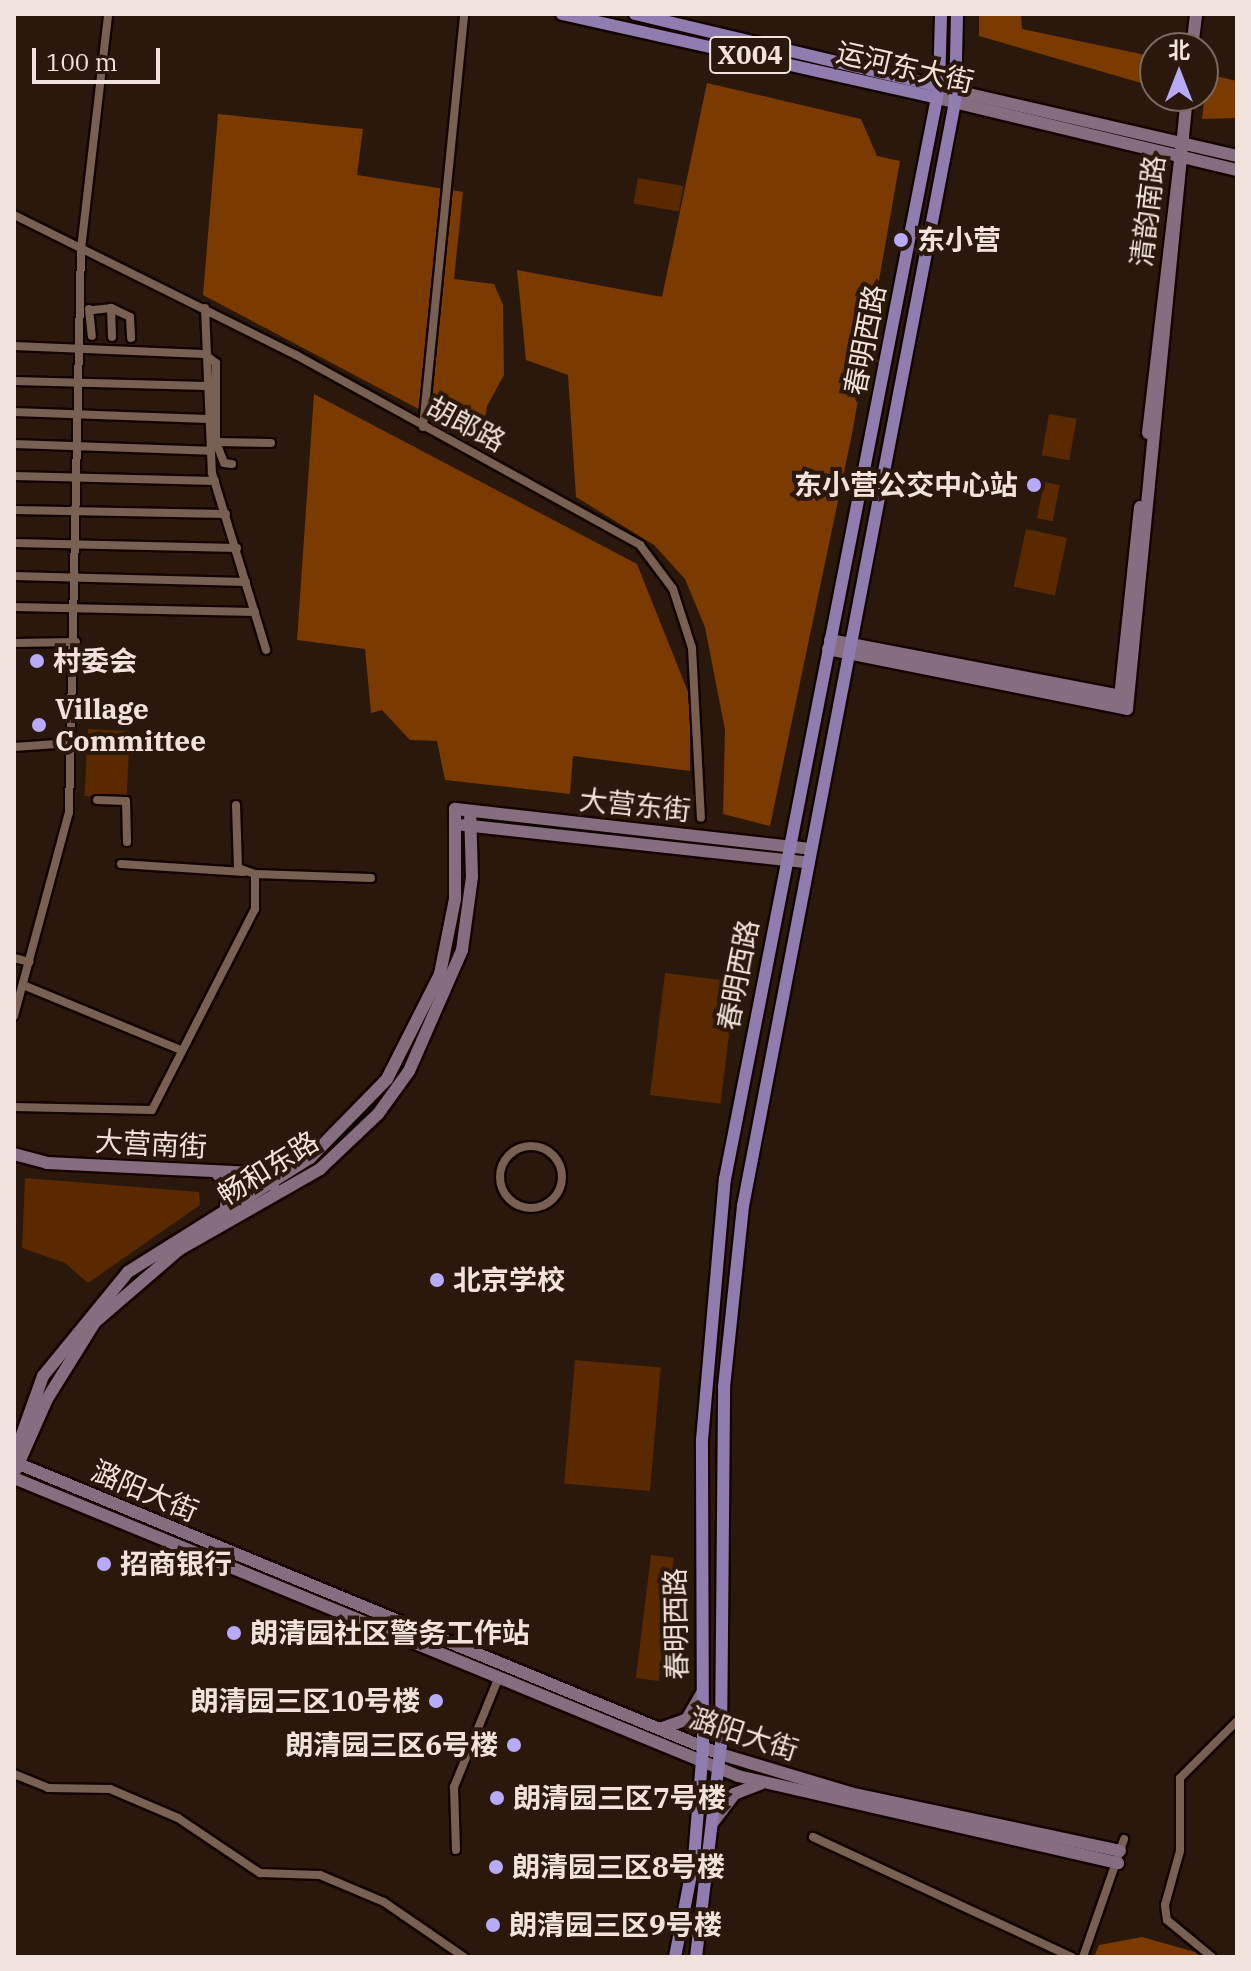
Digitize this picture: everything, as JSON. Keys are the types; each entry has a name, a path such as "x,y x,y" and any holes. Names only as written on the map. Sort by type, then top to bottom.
{"main road":[{"name":"运河东大街","path":"562,14 938,92"},
{"name":"运河东大街","path":"635,14 955,97 1181,151 1237,170"},
{"name":"春明西路","path":"675,1957 702,1754 710,1317 725,1179 938,92 941,14"},
{"name":"春明西路","path":"696,1957 720,1754 718,1537 734,1278 760,1095 850,648 955,97 957,14"},
{"name":"清韵南路","path":"829,645 1122,700 1185,112"},
{"name":"运河东大街","path":"1181,151 1237,156"},
{"name":"大营东街","path":"455,809 788,854"},
{"name":"畅和东路","path":"15,1463 43,1376 80,1323 128,1272 226,1207 271,1182 351,1123 420,1025 449,937 455,809"},
{"name":"畅和东路","path":"15,1463 47,1399 95,1322 180,1249 320,1169 378,1114 432,1031 462,950 470,811"},
{"name":"大营东街","path":"456,825 807,856"},
{"name":"大营南街","path":"14,1154 216,1172 271,1182"},
{"path":"216,1172 229,1187 226,1207"},
{"path":"271,1182 278,1194"},
{"name":"潞阳大街","path":"15,1463 655,1729 702,1754 719,1768 764,1783 1121,1851"},
{"name":"潞阳大街","path":"14,1478 499,1677 702,1754 720,1754 850,1793 1121,1851"},
{"path":"701,1678 708,1712 721,1712"},
{"path":"655,1729 677,1727 702,1693"},
{"path":"714,1821 734,1794 764,1783"}],"street":[{"path":"92,336 81,249 108,14"},
{"path":"423,427 464,14"},
{"name":"胡郎路","path":"14,215 205,308 640,545 673,589 692,648 701,818"},
{"path":"89,309 111,308 130,317 131,338"},
{"path":"111,308 112,337"},
{"path":"205,308 204,354 215,481 266,650"},
{"path":"14,1016 69,812 83,348 89,309"},
{"path":"14,346 204,354 216,363 216,442 224,463 232,464"},
{"path":"14,381 206,386"},
{"path":"14,412 208,419"},
{"path":"216,442 271,443"},
{"path":"14,444 210,451"},
{"path":"14,476 215,481"},
{"path":"14,510 226,514"},
{"path":"14,543 237,548"},
{"path":"14,576 77,575 246,582"},
{"path":"14,607 255,612"},
{"path":"14,643 76,642"},
{"path":"14,747 71,743"},
{"path":"97,800 126,801 127,842"},
{"path":"236,805 244,872"},
{"path":"121,864 255,874 371,878"},
{"path":"14,1107 152,1110 255,909 255,874"},
{"path":"14,958 30,962"},
{"path":"23,985 181,1050"},
{"path":"542,1148 557,1160 560,1188 538,1207 517,1204 503,1189 502,1168 514,1151 542,1148"},
{"path":"456,1850 454,1787 499,1677"},
{"path":"1212,1957 1167,1920 1165,1905 1180,1851 1180,1778 1237,1721"},
{"path":"14,1774 48,1788 110,1789 178,1818 260,1873 320,1875 384,1902 464,1957"},
{"path":"813,1837 1072,1957"},
{"path":"1083,1957 1121,1851"}],"shaded area":[{"path":"979,14 1021,14 1022,29 1139,54 1139,82 979,36"},
{"path":"1219,77 1237,81 1237,118 1202,119 1203,112 1219,112"},
{"path":"707,83 861,119 877,156 900,161 852,434 770,826 723,814 725,730 705,627 685,579 654,545 576,497 568,375 526,360 517,270 662,297"},
{"path":"218,114 363,129 357,175 463,192 454,279 494,284 503,305 504,375 487,406 481,442 203,295"},
{"path":"638,178 683,186 679,212 633,204"},
{"path":"314,394 637,564 690,697 690,771 573,756 570,794 445,780 437,741 410,740 382,710 371,713 365,649 297,640"},
{"path":"1049,414 1077,419 1069,460 1042,455"},
{"path":"1044,482 1060,485 1053,521 1037,518"},
{"path":"1026,529 1067,538 1055,595 1014,587"},
{"path":"88,729 130,731 126,798 84,796"},
{"path":"665,973 735,982 720,1104 650,1095"},
{"path":"25,1178 199,1192 200,1205 88,1283 65,1263 22,1248"},
{"path":"575,1360 661,1367 650,1491 564,1484"},
{"path":"651,1555 674,1558 659,1681 636,1678"},
{"path":"1142,1937 1195,1952 1201,1957 1094,1957 1099,1945"}],"place":[{"name":"东小营","path":"901,240"},
{"name":"东小营公交中心站","path":"1034,485"},
{"name":"村委会","path":"37,661"},
{"name":"Village Committee","path":"39,725"},
{"name":"北京学校","path":"437,1280"},
{"name":"招商银行","path":"104,1564"},
{"name":"朗清园社区警务工作站","path":"234,1633"},
{"name":"朗清园三区10号楼","path":"436,1701"},
{"name":"朗清园三区6号楼","path":"514,1745"},
{"name":"朗清园三区7号楼","path":"497,1798"},
{"name":"朗清园三区8号楼","path":"496,1867"},
{"name":"朗清园三区9号楼","path":"493,1925"}]}
